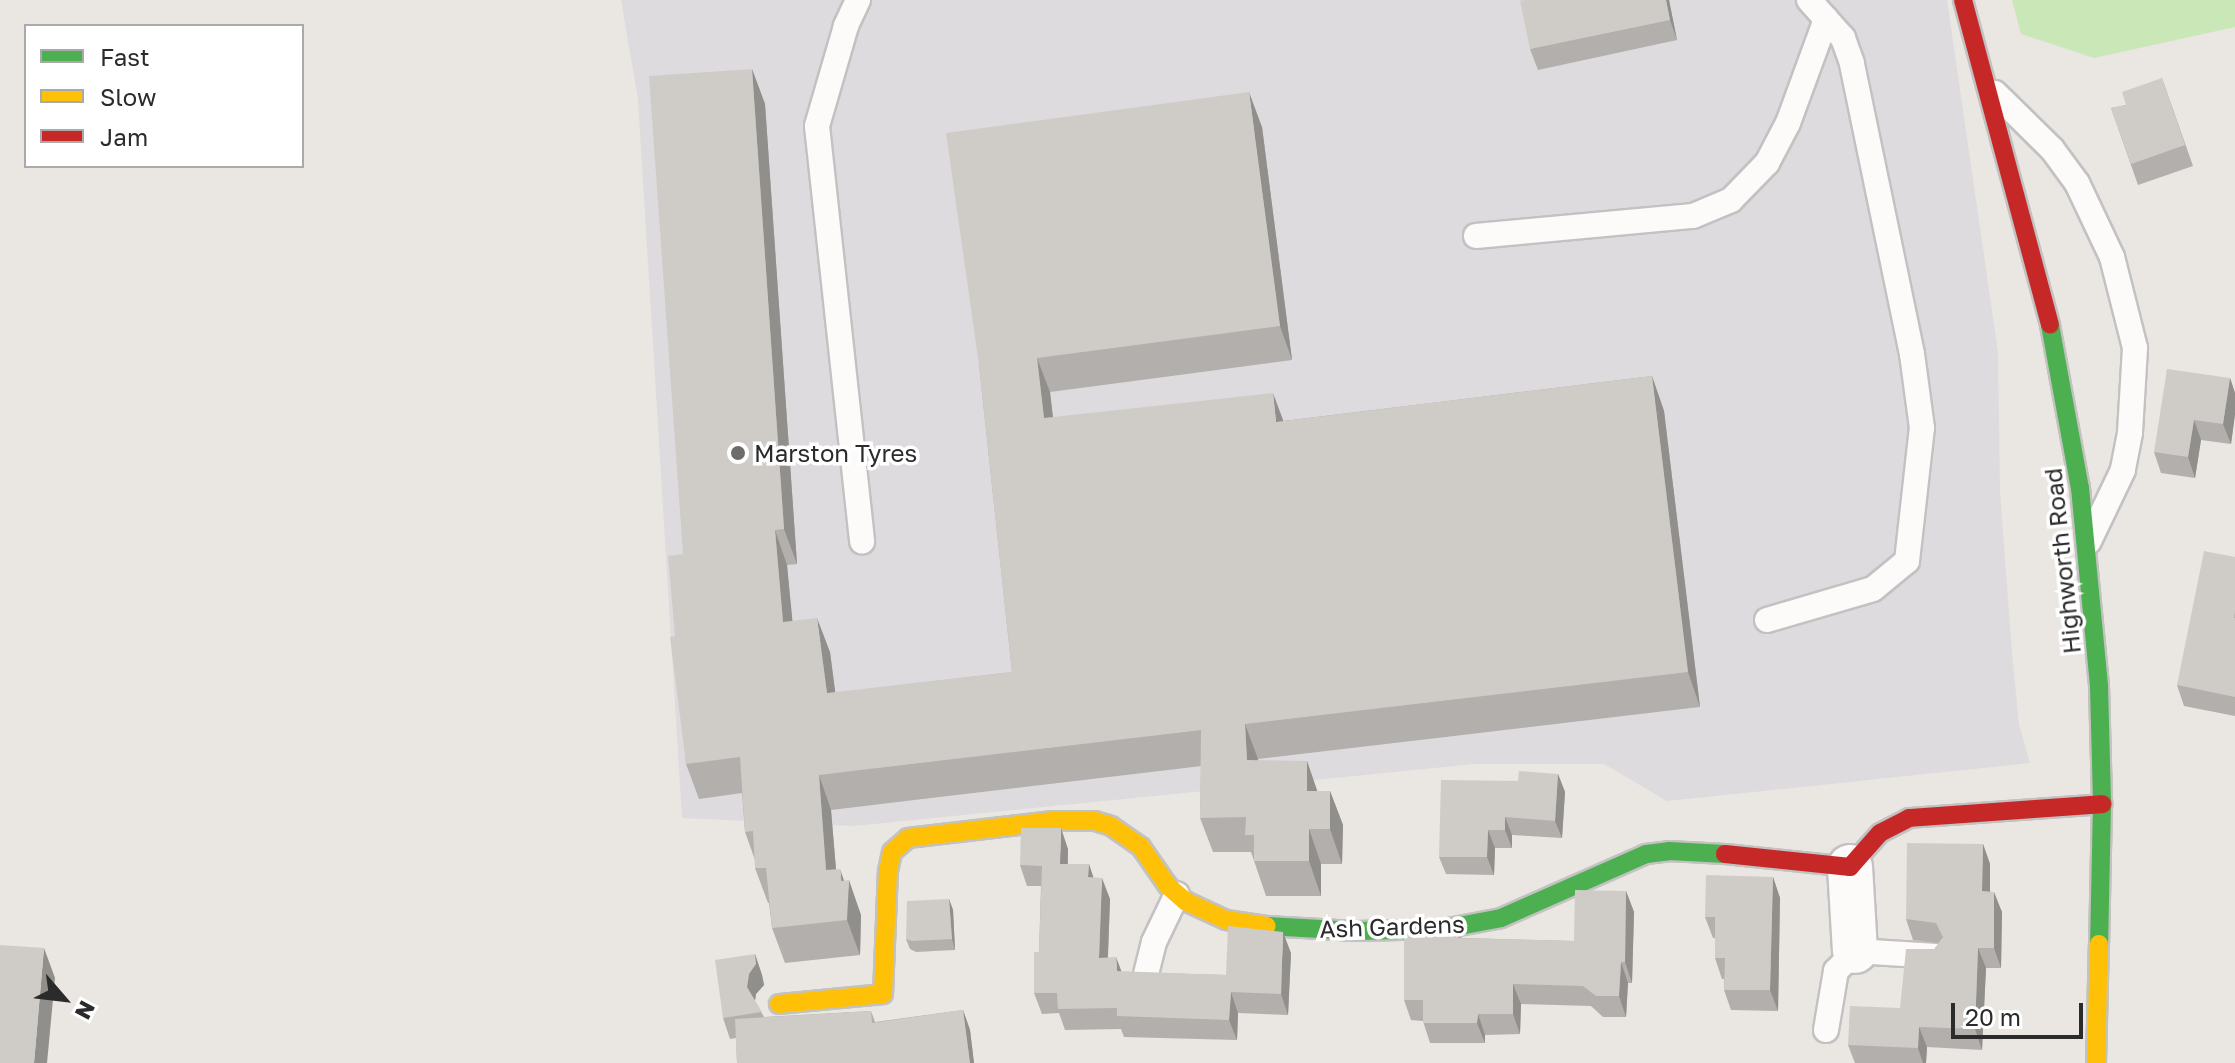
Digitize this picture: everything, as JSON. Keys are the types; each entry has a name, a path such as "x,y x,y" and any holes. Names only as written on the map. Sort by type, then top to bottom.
{"street":[{"name":"Highworth Road","path":"1963,0 1981,75 2017,191 2053,335 2086,545 2099,686 2102,804 2096,1063"},
{"path":"1855,951 1850,867 1880,833 1909,818 2102,804"},
{"name":"Ash Gardens","path":"779,1004 883,994 888,871 892,852 908,838 1053,821 1111,826 1141,847 1177,894 1204,913 1263,926 1356,931 1443,929 1501,918 1564,893 1646,854 1669,851 1753,856 1850,867"}],"lane":[{"path":"858,0 846,26 817,126 862,542"},
{"path":"1767,620 1873,589 1907,561 1922,428 1912,354 1852,63 1843,38 1809,0"},
{"path":"1476,236 1693,216 1731,200 1767,163 1788,123 1826,19"},
{"path":"1981,75 2052,149 2077,183 2112,257 2126,302 2135,348 2130,433 2123,470 2112,498 2086,545"},
{"path":"1146,974 1154,942 1177,894"},
{"path":"1826,1030 1836,971 1855,951 1936,956"}],"shaded area":[{"path":"621,0 1947,0 1998,352 2000,492 2012,653 2019,725 2030,763 1667,801 1604,764 1474,764 854,826 682,818 638,99"}],"green space":[{"path":"2012,0 2235,0 2235,27 2094,58 2021,34"}],"building":[{"path":"1666,0 1670,20 1530,49 1520,1"},
{"path":"752,69 784,529 775,530 783,622 817,618 827,693 1012,672 979,365 946,133 1249,92 1280,326 1037,358 1044,418 1273,393 1276,422 1652,376 1688,672 1245,724 1247,760 1307,761 1307,791 1330,791 1330,829 1309,829 1309,861 1254,861 1254,835 1245,835 1246,817 1200,818 1201,730 819,775 826,870 840,869 841,881 849,880 847,920 772,928 766,868 755,868 753,831 745,832 740,757 686,764 670,637 675,636 668,556 683,554 649,76"},
{"path":"2162,78 2185,145 2131,164 2111,108 2126,105 2122,92"},
{"path":"2167,369 2230,378 2223,424 2194,420 2188,457 2154,452"},
{"path":"2204,551 2235,557 2235,697 2177,685"},
{"path":"1519,771 1558,774 1555,821 1505,817 1505,830 1488,830 1487,857 1439,857 1441,780 1518,781"},
{"path":"1021,828 1061,828 1060,864 1089,864 1088,877 1102,878 1099,958 1116,957 1117,971 1226,975 1228,926 1283,932 1281,994 1231,992 1229,1020 1117,1016 1117,1008 1058,1009 1057,993 1034,993 1034,952 1039,952 1042,866 1020,865"},
{"path":"1907,843 1983,844 1982,891 1994,892 1994,948 1978,948 1975,1029 1919,1027 1918,1048 1848,1045 1850,1006 1900,1008 1906,949 1934,949 1943,937 1936,923 1906,919"},
{"path":"1706,875 1773,877 1770,990 1724,990 1725,958 1715,958 1715,917 1705,917"},
{"path":"1575,890 1626,891 1625,962 1621,962 1619,996 1596,996 1583,986 1513,984 1513,1014 1478,1014 1477,1023 1423,1023 1423,1000 1404,1000 1404,934 1458,929 1458,938 1574,941"},
{"path":"949,899 952,939 906,939 907,901"},
{"path":"0,945 44,948 34,1063 0,1063"},
{"path":"755,954 756,964 749,974 747,987 762,1012 723,1018 715,960"},
{"path":"963,1010 970,1063 737,1063 735,1019 871,1011 872,1023"}],"traffic: fast":[{"path":"2050,325 2080,488 2099,686 2102,804 2099,944"},
{"path":"1267,926 1356,931 1443,929 1501,918 1646,854 1669,851 1725,854"}],"traffic: slow":[{"path":"779,1004 883,994 888,871 892,852 908,838 1053,821 1095,821 1111,826 1141,847 1168,886 1185,901 1226,920 1267,926"},
{"path":"2096,1063 2099,944"}],"traffic: jam":[{"path":"1963,0 2050,325"},
{"path":"1725,854 1850,867 1880,833 1909,818 2102,804"}],"place":[{"name":"Marston Tyres","path":"738,453"}]}
